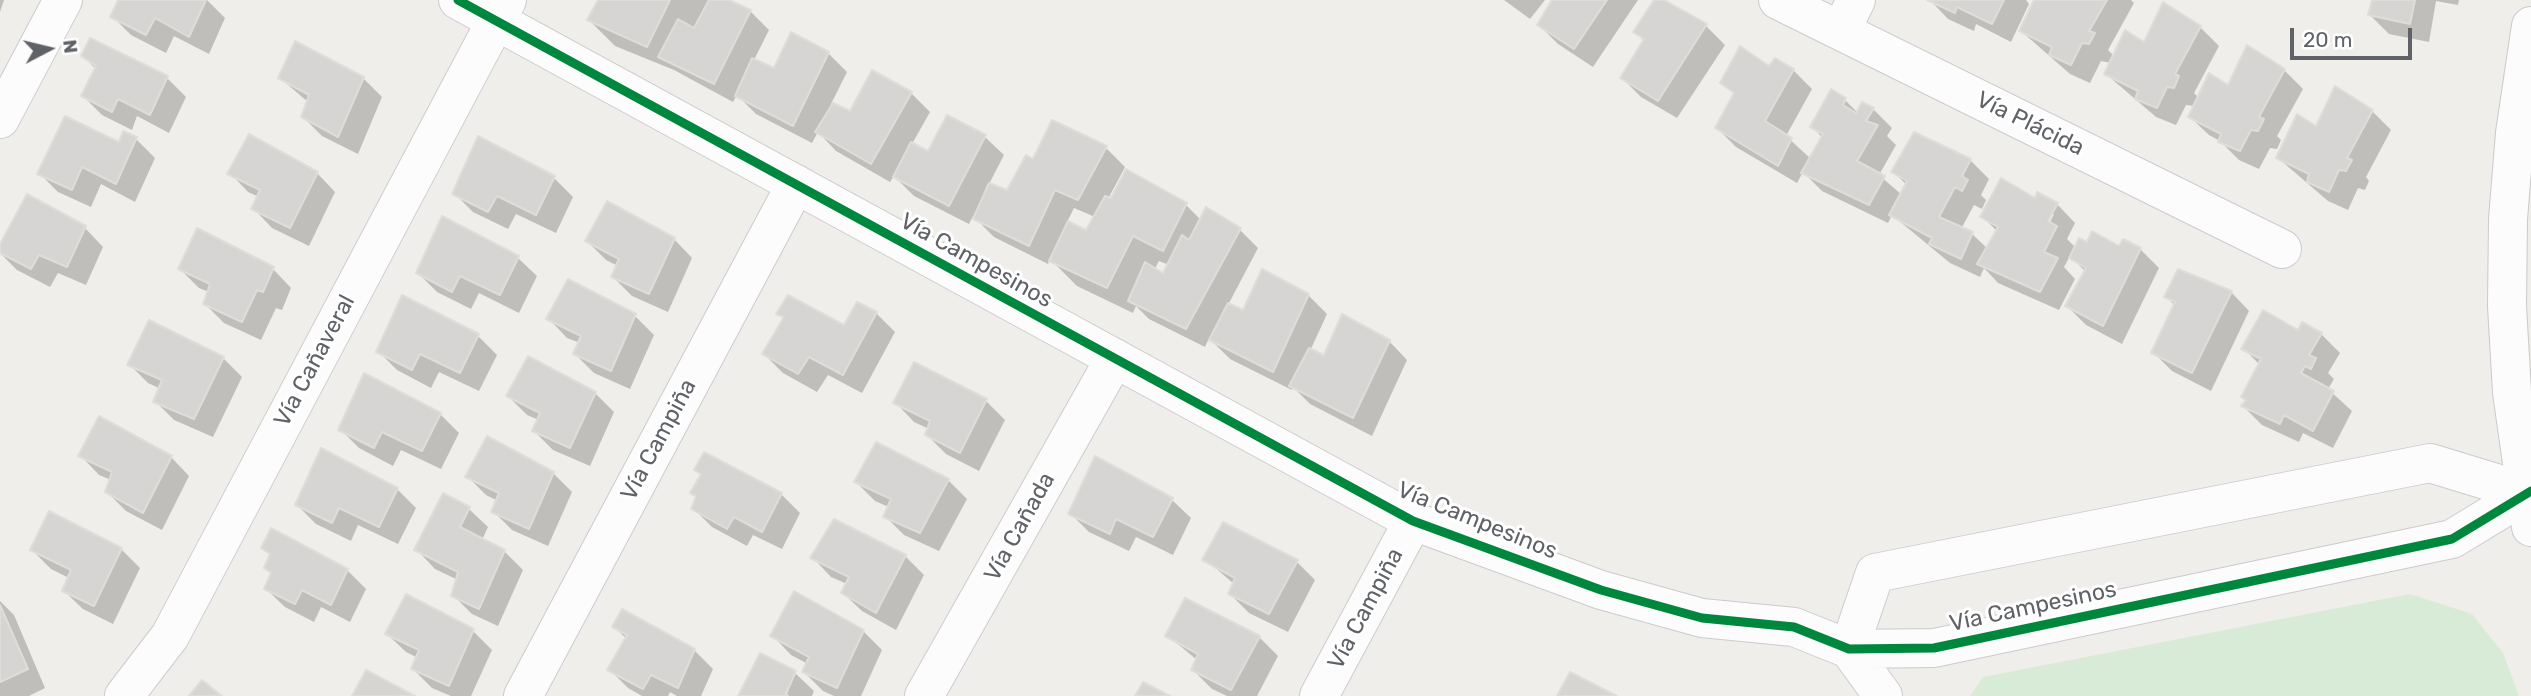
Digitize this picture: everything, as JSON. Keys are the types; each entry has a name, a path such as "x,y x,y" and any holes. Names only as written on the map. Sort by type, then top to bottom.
{"street":[{"path":"0,119 64,0"},
{"name":"Vía Campesinos","path":"458,0 501,10 796,184 1413,521 1601,590 1702,618 1794,627 1849,649 1934,648 2452,539 2529,503"},
{"name":"Vía Plácida","path":"1778,0 1848,15 2281,249"},
{"name":"Vía Cañaveral","path":"124,696 170,636 501,10"},
{"path":"2529,503 2512,392 2507,244 2515,133 2531,26"},
{"name":"Vía Campiña","path":"523,696 796,184"},
{"name":"Vía Cañada","path":"924,696 1115,358"},
{"path":"1882,696 1849,649 1875,573 2430,463 2529,503"},
{"name":"Vía Campiña","path":"1319,696 1413,521"}],"green space":[{"path":"2410,594 2472,614 2503,653 2519,696 1970,696 1983,677"}],"building":[{"path":"118,0 206,0 189,37 155,18 146,35 110,17"},
{"path":"598,0 670,0 647,47 587,20"},
{"path":"709,0 729,0 751,10 714,84 658,57 678,19 694,28"},
{"path":"1552,0 1607,0 1574,49 1537,25"},
{"path":"1654,0 1664,0 1707,24 1658,101 1620,78 1644,39 1633,32"},
{"path":"1927,0 2004,0 1992,24 1957,7 1955,13"},
{"path":"2034,0 2107,0 2089,31 2095,33 2089,44 2082,43 2071,65 2049,55 2052,47 2019,31"},
{"path":"2372,0 2415,0 2410,24 2368,15"},
{"path":"2163,2 2201,26 2175,74 2179,76 2174,88 2167,87 2157,108 2135,99 2138,91 2104,74 2125,30 2144,42"},
{"path":"791,32 829,52 793,126 735,96 752,58 774,68"},
{"path":"90,38 168,76 150,115 118,99 112,112 81,96 96,66 81,56"},
{"path":"295,41 364,77 338,137 301,117 309,95 278,78"},
{"path":"2247,45 2285,69 2259,117 2264,119 2258,131 2251,130 2240,151 2218,142 2221,134 2188,117 2209,73 2228,85"},
{"path":"1740,46 1769,66 1775,58 1794,69 1765,121 1792,138 1778,166 1715,128 1734,93 1720,83"},
{"path":"872,70 912,92 871,164 815,132 833,103 850,111"},
{"path":"2335,86 2373,110 2347,158 2352,160 2346,171 2339,170 2329,192 2307,182 2309,174 2276,158 2297,114 2316,126"},
{"path":"1831,89 1846,98 1843,105 1856,113 1862,102 1874,108 1866,121 1878,125 1857,161 1885,176 1869,205 1801,173 1823,134 1810,127"},
{"path":"947,115 986,135 949,206 893,177 911,142 928,151"},
{"path":"65,116 119,142 123,131 137,137 116,184 82,167 72,190 37,174"},
{"path":"1052,120 1107,146 1078,200 1055,190 1029,246 973,219 989,183 1007,190 1026,155 1033,159"},
{"path":"1914,132 1971,159 1962,176 1968,180 1962,191 1955,187 1939,217 1973,232 1961,259 1929,244 1932,238 1889,215 1907,181 1891,172"},
{"path":"249,134 318,172 290,228 251,209 260,190 227,174"},
{"path":"478,136 555,176 536,215 497,196 488,212 452,194"},
{"path":"1126,169 1187,203 1163,251 1133,236 1107,288 1049,261 1068,221 1086,230 1105,196 1111,198"},
{"path":"2001,178 2035,198 2037,192 2058,203 2048,221 2057,226 2044,252 2058,258 2040,292 1977,264 1998,227 1980,217"},
{"path":"27,194 86,226 67,267 39,255 31,269 0,253 0,244"},
{"path":"607,201 675,238 649,294 611,277 619,259 585,241"},
{"path":"1206,207 1241,228 1186,329 1128,301 1145,262 1163,273 1182,235 1189,240"},
{"path":"442,216 519,256 500,295 460,276 452,292 416,273"},
{"path":"197,228 274,267 263,292 257,290 242,322 203,304 210,284 178,269"},
{"path":"2092,231 2119,246 2123,239 2141,248 2103,326 2065,306 2086,268 2069,258 2079,238 2087,242"},
{"path":"1262,269 1309,294 1273,372 1209,340 1228,303 1243,310"},
{"path":"2178,269 2232,291 2192,373 2151,353 2175,302 2164,297"},
{"path":"568,279 636,314 611,371 573,354 581,336 546,319"},
{"path":"402,295 479,334 460,373 420,354 412,370 376,352"},
{"path":"788,295 844,325 857,302 877,312 843,375 809,357 798,374 762,354 784,317 776,314"},
{"path":"2263,310 2298,330 2302,322 2322,333 2309,355 2316,358 2311,369 2305,366 2301,373 2334,391 2313,431 2284,415 2280,424 2241,406 2246,400 2241,397 2261,359 2241,349"},
{"path":"1342,314 1390,340 1353,418 1289,386 1309,348 1324,355"},
{"path":"149,320 224,357 194,419 153,402 162,380 127,365"},
{"path":"528,356 596,392 570,448 532,431 540,413 506,396"},
{"path":"914,362 987,399 960,453 925,435 930,421 893,403"},
{"path":"364,373 441,413 422,451 382,432 374,448 338,430"},
{"path":"99,416 172,456 143,513 105,492 112,472 78,456"},
{"path":"487,436 554,472 529,529 491,512 499,493 465,477"},
{"path":"876,442 949,479 920,533 883,517 891,499 854,482"},
{"path":"321,448 398,488 379,527 339,508 332,523 295,505"},
{"path":"704,452 782,493 762,532 734,517 727,529 691,509 696,496 690,493 701,474 694,470"},
{"path":"1095,456 1173,498 1153,537 1116,519 1110,534 1068,514"},
{"path":"443,493 470,507 460,527 505,550 479,609 451,596 458,572 414,550"},
{"path":"49,511 122,548 94,606 62,591 71,570 30,550"},
{"path":"834,519 906,555 876,613 841,593 849,577 810,558"},
{"path":"1223,522 1298,560 1269,614 1228,594 1235,578 1202,560"},
{"path":"271,528 348,569 331,605 302,590 295,604 264,589 271,573 264,568 270,554 261,548"},
{"path":"794,591 864,630 837,688 802,672 809,657 770,636"},
{"path":"406,594 474,629 449,686 411,669 419,650 385,634"},
{"path":"1185,598 1260,636 1231,690 1191,670 1198,654 1165,636"},
{"path":"0,605 28,669 0,682"},
{"path":"622,609 695,649 678,688 651,675 643,689 607,670 627,635 612,627"},
{"path":"760,653 796,671 786,694 788,696 738,696"},
{"path":"366,670 415,696 352,696"},
{"path":"1570,672 1617,696 1557,696"},
{"path":"202,680 222,696 189,696"},
{"path":"1143,682 1170,696 1135,696"}],"cycle path":[{"path":"458,0 1413,521 1601,590 1702,618 1794,627 1849,649 1934,648 2452,539 2531,491"}]}
